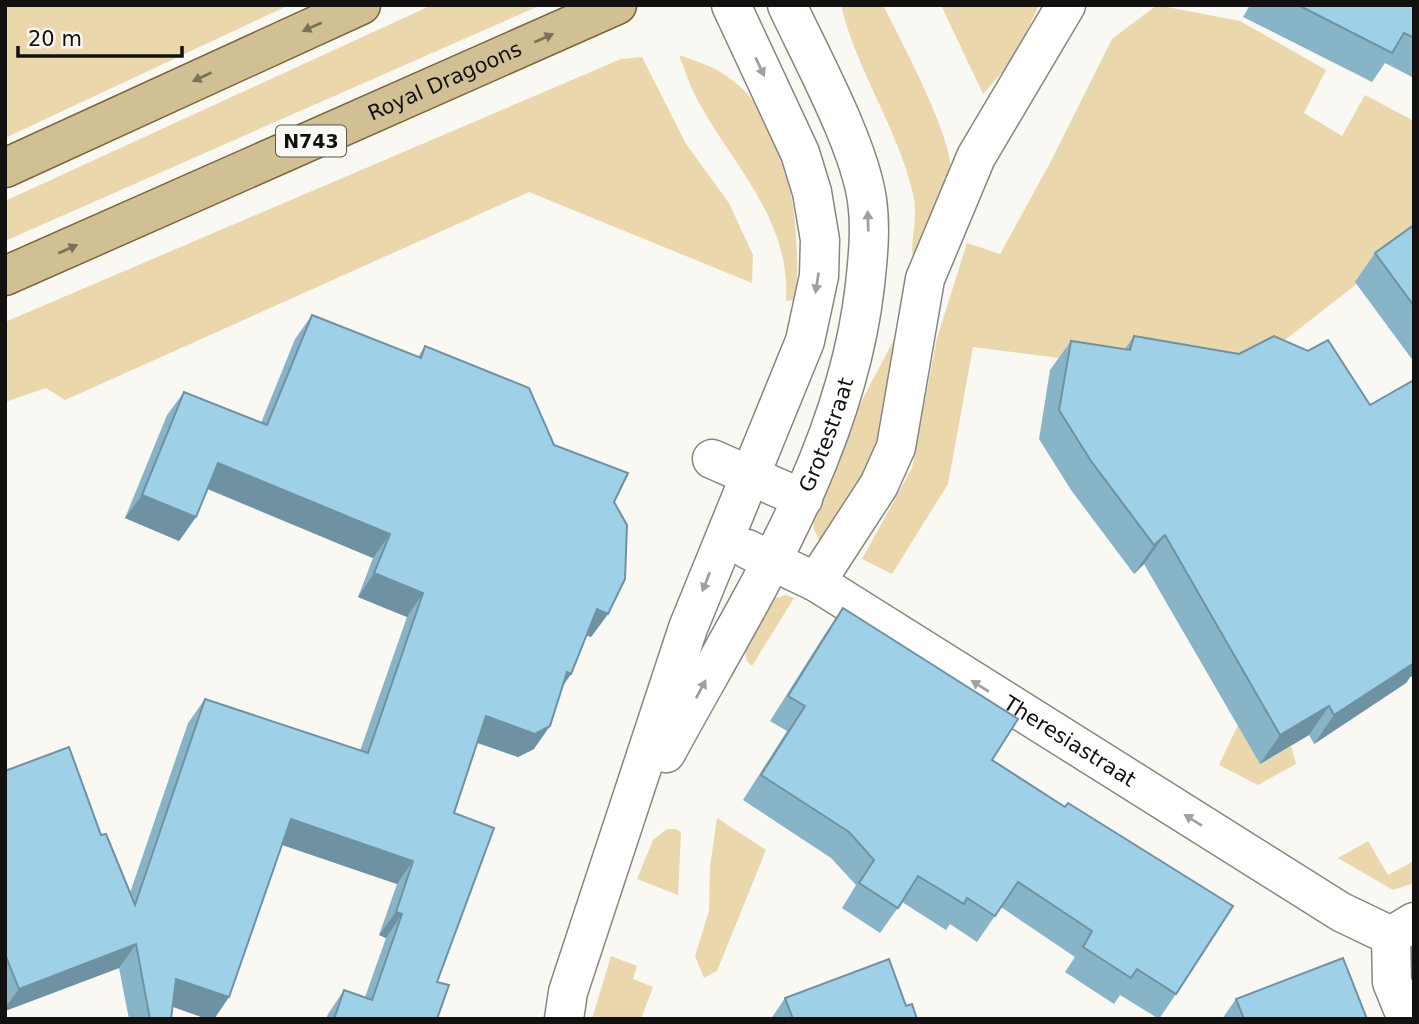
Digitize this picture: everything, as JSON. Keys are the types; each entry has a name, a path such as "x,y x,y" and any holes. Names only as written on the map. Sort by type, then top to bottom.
{"main road":[{"path":"5,168 361,5"},
{"name":"Royal Dragoons","path":"5,276 617,5"}],"street":[{"name":"Grotestraat","path":"564,1019 568,992 622,835 688,628 805,341 819,276 820,240 812,192 800,153 731,5"},
{"name":"Grotestraat","path":"622,835 803,499 847,385 859,328 869,227 867,200 858,163 787,5"},
{"path":"816,582 879,485 896,447 925,279 976,157 1066,5"},
{"path":"712,459 803,499"},
{"name":"Theresiastraat","path":"723,538 816,582 1341,912 1402,929"},
{"path":"1402,929 1392,982 1407,1019"}],"shaded area":[{"path":"5,5 289,5 5,138"},
{"path":"432,5 541,5 5,241 5,201"},
{"path":"841,5 883,5 925,89 944,137 949,157 950,182 923,255 912,254 915,208 906,170 888,122 856,53"},
{"path":"941,5 1039,5 1014,59 983,94"},
{"path":"1157,5 1240,21 1326,70 1304,113 1342,136 1365,95 1414,121 1414,239 1253,365 1113,365 973,347 948,484 892,574 862,559 912,468 937,338 967,243 1000,254 1050,163 1112,39"},
{"path":"679,55 723,73 749,96 766,120 779,148 794,211 797,242 795,300 786,301 785,272 770,220 698,101"},
{"path":"642,57 686,144 729,203 753,255 752,283 529,192 65,400 46,388 5,402 5,322 621,59"},
{"path":"898,332 887,419 862,491 825,551 814,530 812,513 835,469 859,406"},
{"path":"786,595 794,598 752,666 747,661 744,648 773,599"},
{"path":"1242,724 1260,757 1257,759 1260,764 1291,746 1296,764 1258,785 1219,765 1237,727"},
{"path":"717,818 766,850 717,971 704,978 695,956 709,911 710,867"},
{"path":"667,829 681,832 678,895 637,879 653,840"},
{"path":"1368,841 1388,875 1414,861 1414,883 1393,890 1338,858"},
{"path":"611,956 637,966 633,979 653,987 641,1019 592,1019"}],"building":[{"path":"1298,5 1414,5 1414,38 1404,33 1392,53"},
{"path":"1414,225 1414,306 1375,253"},
{"path":"312,315 421,358 425,346 529,388 554,445 628,473 614,502 627,525 625,579 608,614 597,609 571,674 567,672 550,726 535,734 486,716 454,813 494,828 437,982 449,985 437,1019 334,1019 344,990 372,1000 402,914 396,912 413,861 291,819 229,997 176,979 171,1019 150,1019 136,944 19,989 5,954 5,771 69,747 101,835 106,834 135,905 205,699 368,753 423,593 374,573 390,534 218,463 196,517 142,495 184,392 267,425"},
{"path":"1134,336 1239,354 1274,336 1308,351 1328,340 1370,405 1414,380 1414,663 1334,715 1329,706 1280,735 1165,535 1154,545 1091,461 1059,410 1071,341 1130,350"},
{"path":"843,608 1018,719 992,760 1065,807 1068,803 1233,906 1176,994 1137,969 1131,978 1083,947 1092,931 1018,882 995,916 967,898 964,904 918,876 898,908 859,883 874,860 849,832 761,775 805,706 788,696"},
{"path":"1343,958 1367,1019 1244,1019 1236,999"},
{"path":"889,959 906,1006 912,1004 917,1019 793,1019 785,998"}]}
